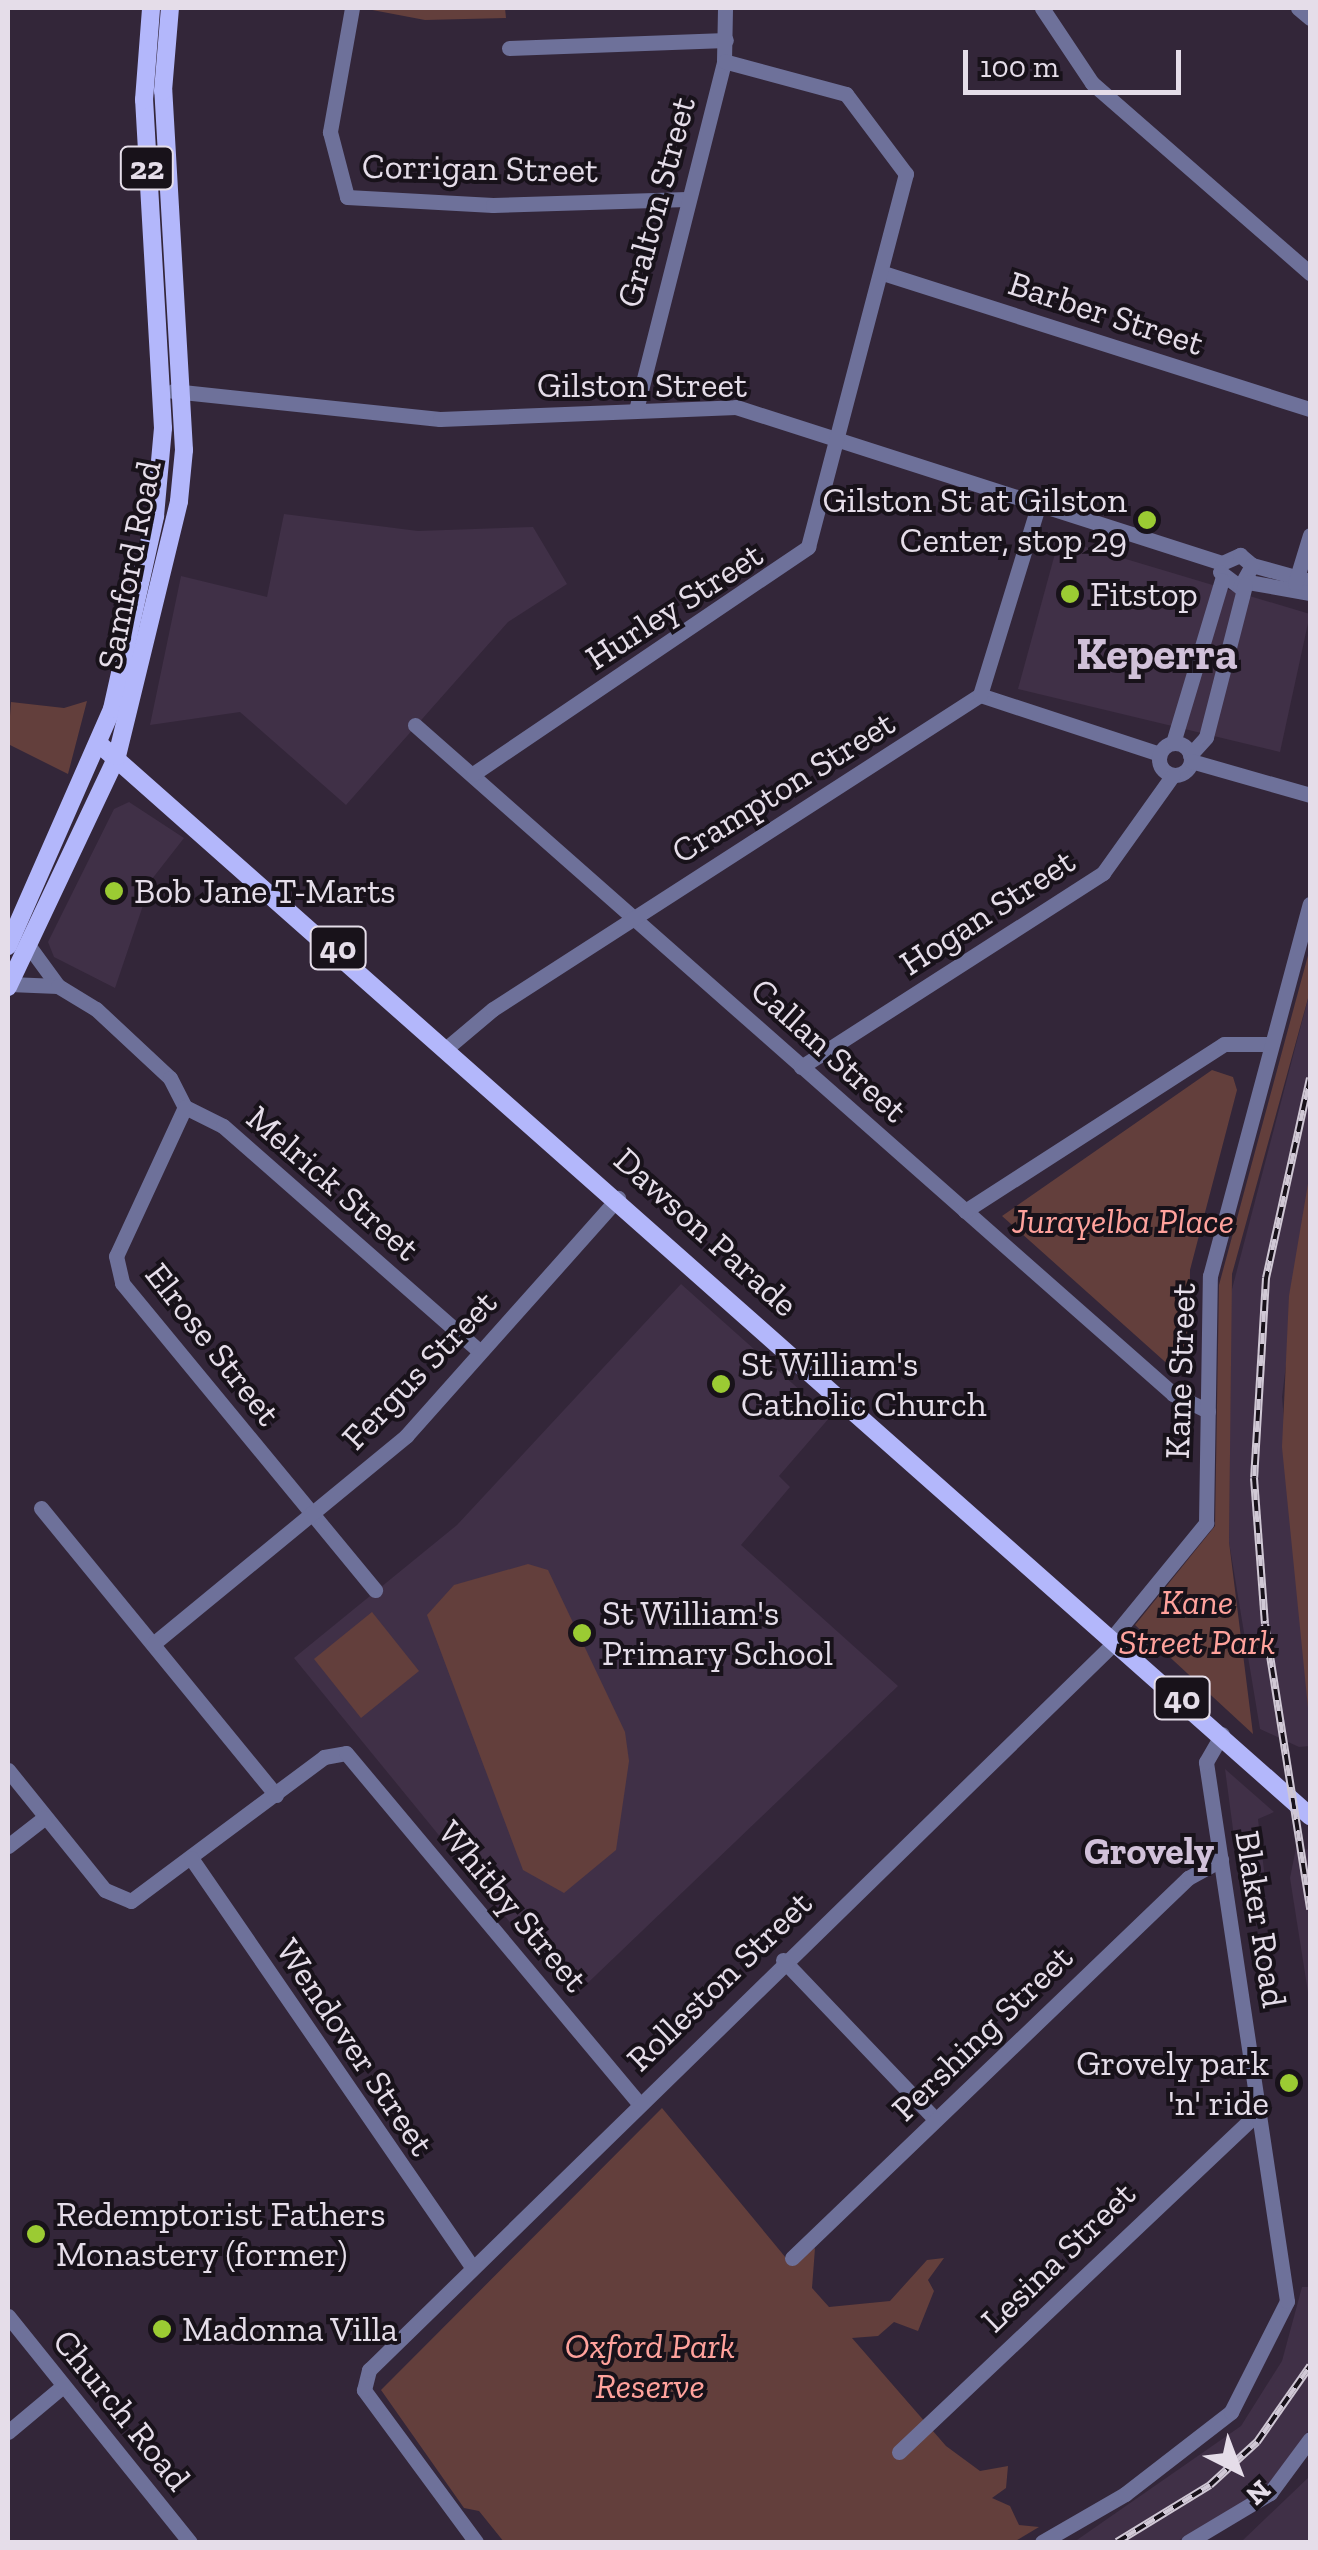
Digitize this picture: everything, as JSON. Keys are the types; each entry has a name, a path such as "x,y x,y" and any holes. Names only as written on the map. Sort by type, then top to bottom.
{"main road":[{"name":"Samford Road","path":"8,946 98,743 150,550 160,391 144,100 151,8"},
{"name":"Samford Road","path":"8,986 118,756 179,501 182,392 162,91 170,8"},
{"name":"Dawson Parade","path":"98,743 118,756 449,1046 1310,1816"}],"street":[{"name":"Corrigan Street","path":"352,8 330,132 346,197 493,205 687,199"},
{"name":"Gralton Street","path":"636,410 724,61 725,8"},
{"path":"1042,8 1092,83 1310,273"},
{"path":"1298,8 1310,18"},
{"path":"509,48 726,40"},
{"name":"Hurley Street","path":"473,774 801,558 907,180 874,121 846,94 724,61"},
{"name":"Barber Street","path":"883,273 1310,409"},
{"name":"Gilston Street","path":"160,391 440,419 736,407 1040,500 1222,572"},
{"path":"1040,500 980,695 1159,754 1173,775"},
{"path":"1301,581 1310,535"},
{"path":"1159,754 1173,743 1222,572 1240,555 1252,565 1301,581 1310,592"},
{"path":"1190,758 1206,738 1252,565"},
{"path":"1222,572 1247,584 1301,581"},
{"name":"Crampton Street","path":"449,1046 635,916 980,695"},
{"name":"Callan Street","path":"415,725 1173,1394 1208,1411"},
{"path":"1173,743 1190,758 1310,794"},
{"name":"Hogan Street","path":"801,1067 1103,873 1173,775 1190,758"},
{"name":"Kane Street","path":"1114,1640 1200,1538 1208,1411 1210,1276 1310,904"},
{"name":"Melrick Street","path":"28,946 58,986 121,1031 170,1078 185,1107 224,1126 480,1352"},
{"path":"8,986 58,986"},
{"path":"965,1212 1224,1044 1270,1044"},
{"name":"Elrose Street","path":"185,1107 116,1256 122,1283 310,1516 375,1590"},
{"name":"Fergus Street","path":"153,1644 406,1436 618,1198"},
{"path":"8,1770 44,1818 117,1901 131,1902 276,1795 40,1508"},
{"name":"Rolleston Street","path":"476,2542 418,2472 422,2459 362,2386 369,2370 637,2102 1114,1640"},
{"name":"Blaker Road","path":"1042,2542 1125,2494 1248,2391 1288,2291 1206,1762 1222,1734"},
{"name":"Whitby Street","path":"276,1795 341,1752 637,2102"},
{"path":"8,1846 44,1818"},
{"name":"Wendover Street","path":"192,1858 472,2267"},
{"name":"Pershing Street","path":"792,2258 1188,1878 1221,1860"},
{"path":"783,1960 935,2120"},
{"name":"Lesina Street","path":"900,2452 1261,2110"},
{"name":"Church Road","path":"8,2316 190,2542"},
{"path":"8,2432 64,2386"},
{"path":"1188,2542 1270,2493 1310,2439"}],"shaded area":[{"path":"284,514 418,531 533,527 567,584 508,622 346,805 240,712 150,725 181,576 267,597"},
{"path":"1059,539 1310,614 1280,752 1018,689"},
{"path":"129,802 184,838 152,879 115,988 54,957 48,942 114,809"},
{"path":"1310,991 1310,1172 1282,1397 1310,1728 1310,1746 1299,1747 1260,1729 1229,1542 1231,1293"},
{"name":"St William's Primary School","path":"681,1284 830,1417 779,1476 790,1487 741,1545 898,1686 572,1998 294,1658 457,1525"},
{"path":"1225,1769 1274,1812 1258,1819 1265,1879 1240,1882"},
{"path":"1296,1848 1310,1850 1310,2005 1290,1878"},
{"path":"1302,2287 1310,2287 1310,2428 1266,2490 1176,2542 1074,2542 1241,2426 1282,2361"},
{"path":"1310,2476 1310,2542 1241,2542"}],"green space":[{"path":"505,8 506,18 425,20 367,9"},
{"path":"87,701 68,774 8,744 11,702 64,708"},
{"name":"Kane Street Park","path":"1310,948 1310,991 1232,1274 1229,1542 1253,1734 1135,1625 1215,1526 1219,1285"},
{"name":"Jurayelba Place","path":"1212,1070 1233,1077 1237,1090 1190,1270 1189,1355 1172,1368 1002,1216"},
{"path":"1310,1172 1310,1728 1282,1447 1289,1296"},
{"path":"528,1564 548,1570 625,1732 629,1761 616,1850 564,1893 523,1870 427,1615 454,1585"},
{"path":"372,1612 419,1671 361,1718 314,1659"},
{"name":"Oxford Park Reserve","path":"662,2108 791,2264 815,2248 812,2288 829,2307 890,2301 927,2260 944,2258 928,2280 934,2291 918,2331 894,2322 878,2336 852,2338 946,2446 980,2471 1008,2466 1006,2488 992,2498 1010,2506 1019,2525 1039,2527 1014,2542 504,2542 479,2511 464,2508 381,2390"}],"railway":[{"path":"1310,1078 1266,1278 1254,1478 1265,1624 1310,1909"},
{"path":"1117,2542 1210,2485 1257,2442 1310,2366"}],"place":[{"name":"Gilston St at Gilston Center, stop 29","path":"1147,520"},
{"name":"Fitstop","path":"1070,594"},
{"name":"Bob Jane T-Marts","path":"114,891"},
{"name":"St William's Catholic Church","path":"721,1384"},
{"name":"St William's Primary School","path":"582,1633"},
{"name":"Grovely park 'n' ride","path":"1289,2083"},
{"name":"Redemptorist Fathers Monastery (former)","path":"36,2234"},
{"name":"Madonna Villa","path":"162,2329"}],"district":[{"name":"Keperra","path":"1157,655"},
{"name":"Grovely","path":"1149,1852"}]}
